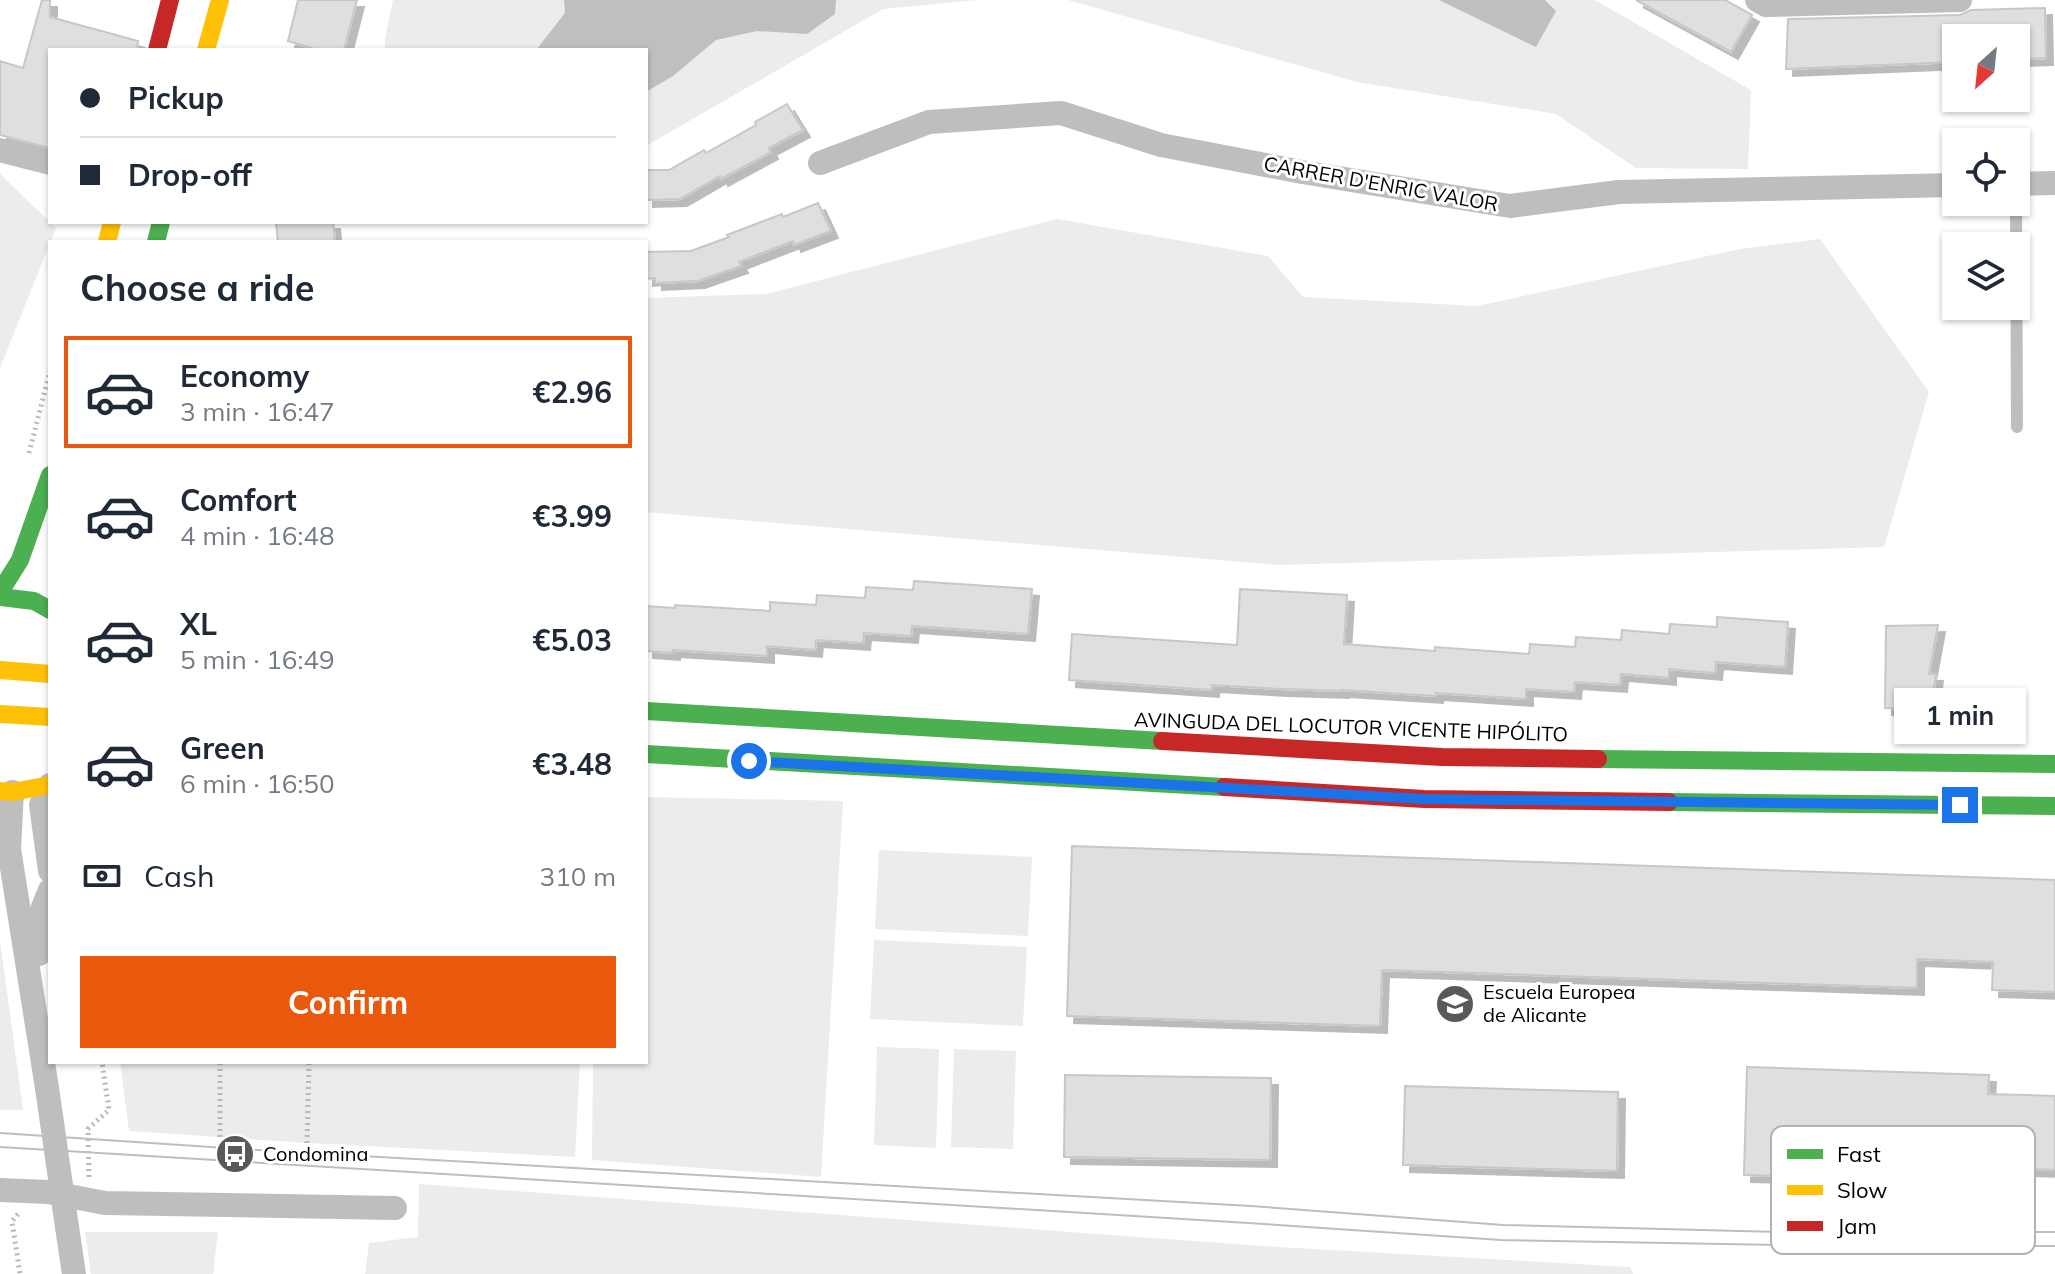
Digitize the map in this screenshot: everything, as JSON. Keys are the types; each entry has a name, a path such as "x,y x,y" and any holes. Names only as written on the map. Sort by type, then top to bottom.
{"main road":[{"path":"158,48 170,0"},
{"path":"207,48 220,0"},
{"path":"48,481 20,560 0,594 34,601 48,609"},
{"path":"0,670 48,674"},
{"name":"AVINGUDA DEL LOCUTOR VICENTE HIPÓLITO","path":"648,711 1442,757 2055,764"},
{"path":"0,714 48,717"},
{"path":"648,754 1424,799 2055,806"},
{"path":"6,792 48,785"}],"street":[{"path":"1757,0 1766,5 1960,0"},
{"name":"CARRER D'ENRIC VALOR","path":"820,163 929,122 1061,113 1161,145 1510,206 1619,192 1942,185"},
{"path":"0,150 48,162"},
{"path":"2030,184 2055,183"},
{"path":"48,789 41,805 48,856"},
{"path":"6,792 9,849 74,1274"},
{"path":"47,1088 37,922 48,895"},
{"path":"0,1190 48,1192 105,1203 395,1208"}],"lane":[{"path":"2016,216 2017,427"}],"path":[{"path":"25,466 48,379"},
{"path":"89,1163 88,1129 109,1110 102,1064"},
{"path":"220,1064 220,1137"},
{"path":"307,1143 309,1064"},
{"path":"12,1221 20,1274"}],"shaded area":[{"path":"393,0 977,0 883,9 648,145 648,48 385,48"},
{"path":"564,0 836,0 835,14 807,34 757,31 716,40 673,76 648,91 648,48 538,48 565,13"},
{"path":"1068,0 1595,0 1751,90 1748,169 1636,168 1556,114 1357,82"},
{"path":"1439,0 1545,0 1556,11 1536,47"},
{"path":"0,174 48,220 48,224 56,228 51,240 48,240 48,248 0,368"},
{"path":"1057,219 1268,256 1303,297 1477,306 1740,249 1820,239 1929,392 1884,547 1279,565 648,512 648,298 766,294"},
{"path":"648,797 843,801 821,1177 592,1160 593,1064 648,1064"},
{"path":"879,850 1032,857 1028,936 875,929"},
{"path":"0,940 23,1110 0,1110"},
{"path":"874,940 1027,947 1023,1026 870,1019"},
{"path":"877,1047 939,1049 936,1148 874,1145"},
{"path":"954,1049 1016,1051 1013,1149 951,1147"},
{"path":"120,1064 580,1064 575,1157 129,1131"},
{"path":"419,1184 1262,1246 1630,1267 1633,1274 365,1274 369,1243 418,1237"},
{"path":"85,1232 218,1232 213,1274 91,1274"}],"building":[{"path":"42,0 50,0 50,17 138,41 137,48 48,48 48,147 0,135 0,61 23,68"},
{"path":"298,0 357,0 345,48 311,48 288,41"},
{"path":"1636,0 1725,0 1752,15 1731,52"},
{"path":"2045,8 2046,58 2030,59 2030,24 1942,24 1942,63 1786,69 1788,19 1960,15 1971,10"},
{"path":"787,104 803,130 769,148 771,152 680,199 648,200 648,170 669,170 704,150 706,153 756,125 755,122"},
{"path":"818,203 831,231 794,245 793,241 739,262 741,266 698,281 655,283 655,278 648,279 648,252 691,251 782,214 783,217"},
{"path":"276,224 333,224 335,240 278,240"},
{"path":"914,581 1032,589 1028,634 912,626 911,636 864,633 863,643 816,640 815,650 767,646 767,656 648,651 648,606 770,611 770,602 816,605 817,595 865,598 866,587 913,590"},
{"path":"1240,589 1347,595 1344,644 1435,651 1435,647 1529,654 1530,644 1575,647 1576,637 1621,640 1622,630 1669,634 1670,624 1717,627 1717,617 1788,622 1785,667 1716,662 1715,673 1669,669 1669,678 1621,674 1620,685 1575,682 1574,692 1526,689 1526,699 1212,685 1212,690 1069,680 1072,634 1237,645"},
{"path":"1938,625 1929,674 1936,674 1931,710 1885,708 1886,626"},
{"path":"1072,846 2055,880 2055,992 1992,990 1993,962 1917,959 1917,988 1382,970 1380,1026 1067,1016"},
{"path":"1747,1067 1989,1075 1988,1094 2055,1096 2055,1170 2035,1169 2035,1126 1771,1126 1771,1176 1744,1175"},
{"path":"1065,1075 1271,1078 1270,1160 1064,1157"},
{"path":"1405,1086 1618,1092 1617,1171 1403,1165"}],"tram line":[{"path":"0,1133 1251,1206 1503,1225 1771,1232"},
{"path":"0,1147 1501,1240 1771,1245"},
{"path":"2035,1232 2055,1232"},
{"path":"2035,1246 2055,1246"}],"traffic: fast":[{"path":"156,240 160,224"},
{"path":"0,592 20,560 48,481"},
{"path":"0,597 34,601 48,609"},
{"path":"648,711 1162,741"},
{"path":"648,754 1224,787"},
{"path":"1598,759 2055,764"},
{"path":"1669,802 2055,806"}],"traffic: slow":[{"path":"207,48 220,0"},
{"path":"108,240 112,224"},
{"path":"0,670 48,674"},
{"path":"0,714 48,717"},
{"path":"0,791 48,785"}],"traffic: jam":[{"path":"158,48 170,0"},
{"path":"1162,741 1442,757 1598,759"},
{"path":"1224,787 1424,799 1669,802"}],"place":[{"name":"Escuela Europea de Alicante","path":"1455,1004"},
{"name":"Condomina","path":"235,1154"}],"route":[{"path":"749,761 1424,799 1960,805"}]}
